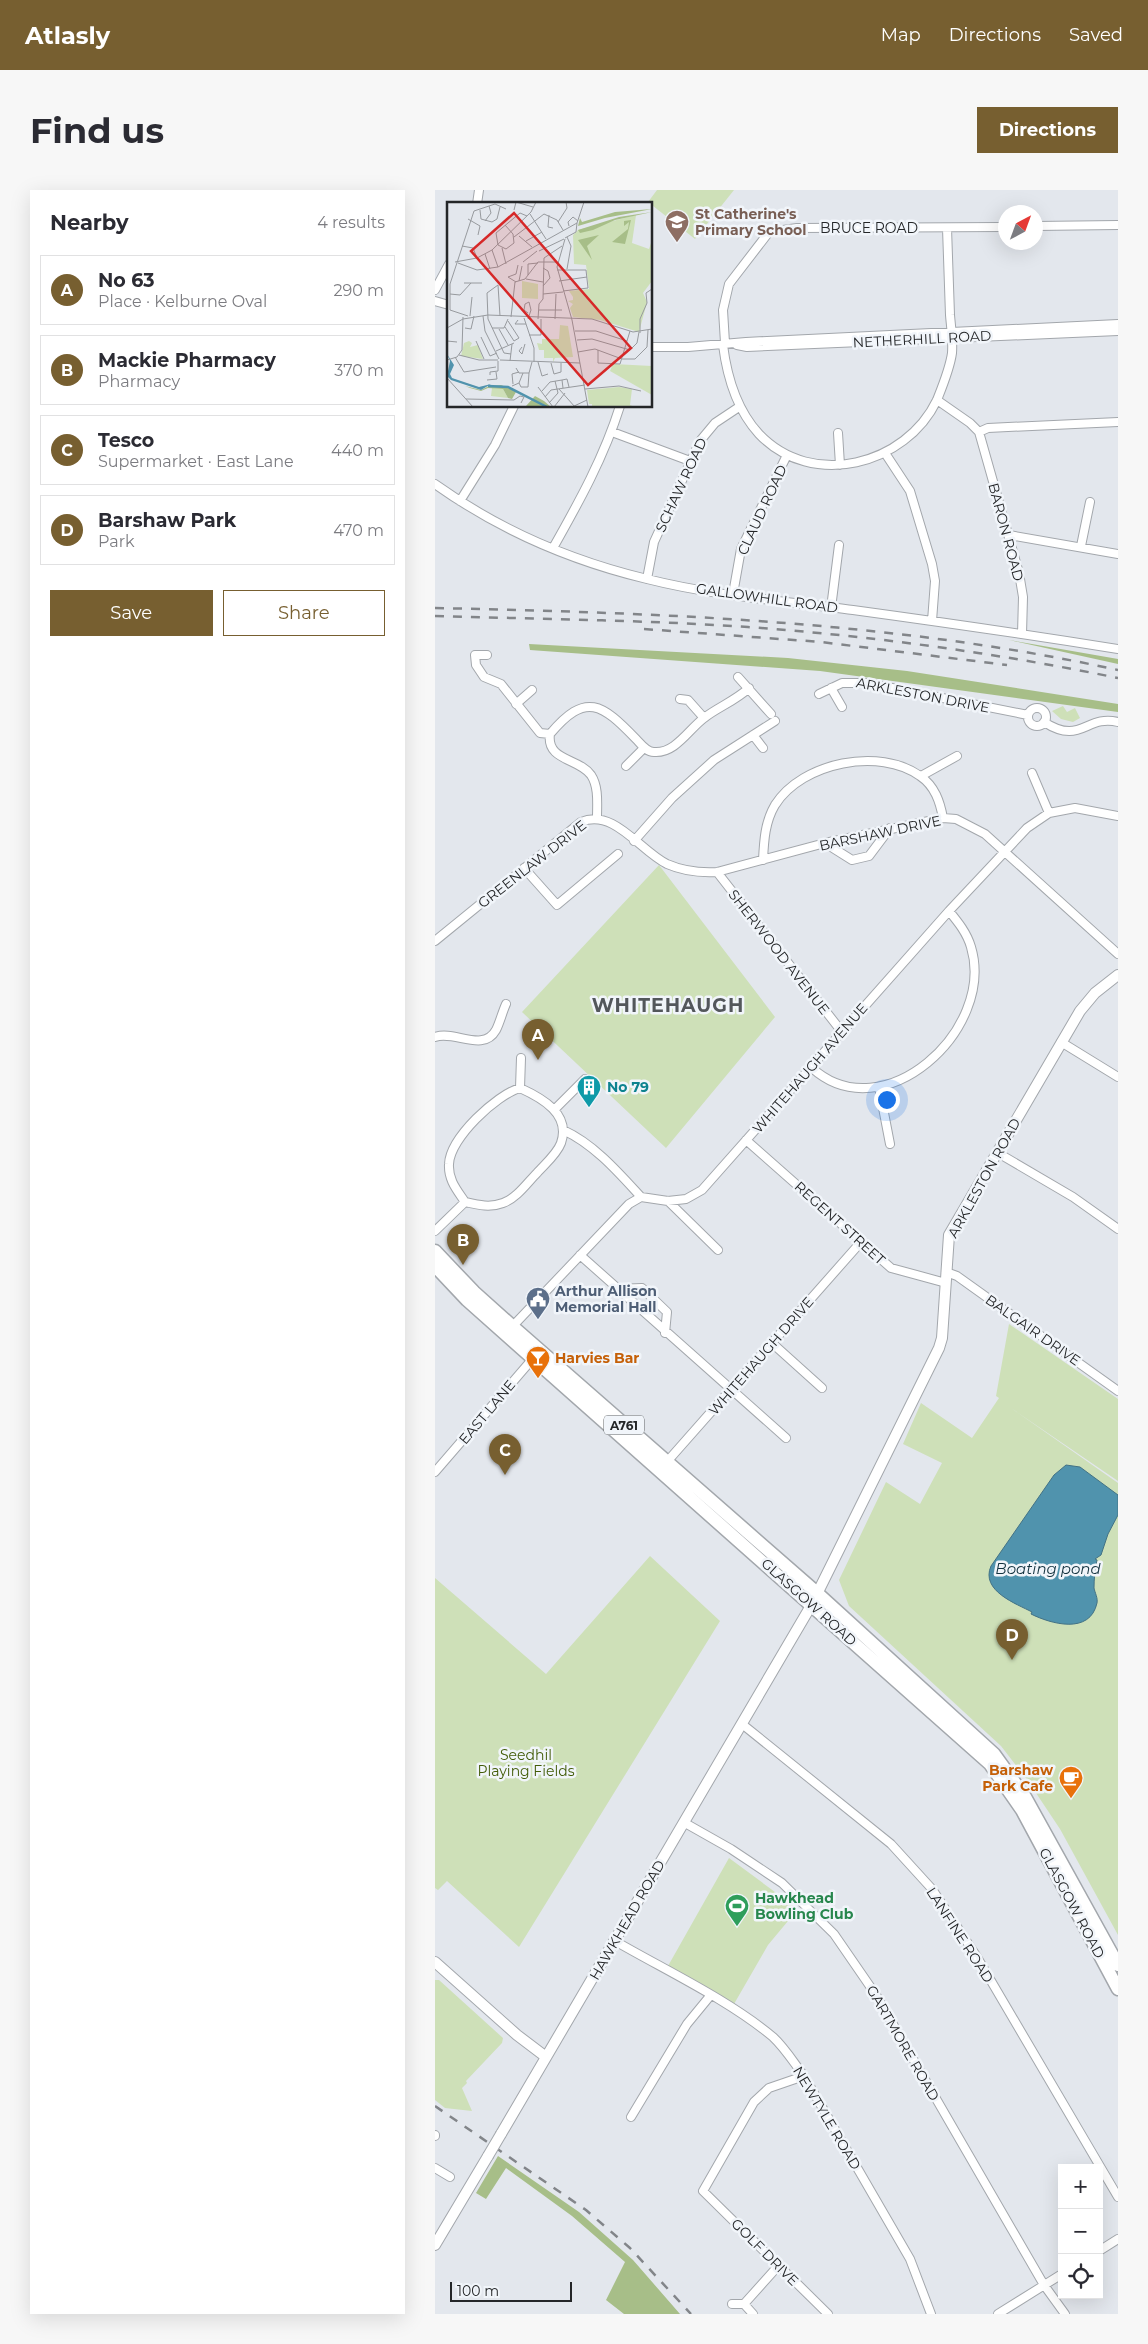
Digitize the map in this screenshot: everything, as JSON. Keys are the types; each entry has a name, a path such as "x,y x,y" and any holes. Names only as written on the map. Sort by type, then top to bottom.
{"main road":[{"name":"GLASGOW ROAD","path":"435,1251 509,1330 536,1355 994,1754 1025,1797 1118,1965"},
{"name":"GLASGOW ROAD","path":"435,1266 467,1300 509,1330"},
{"name":"GLASGOW ROAD","path":"815,1599 990,1764 1022,1810 1118,1990"}],"street":[{"path":"1043,226 1118,225"},
{"name":"BRUCE ROAD","path":"724,344 723,310 729,284 769,232 797,228 998,227"},
{"path":"724,344 726,372 739,407 758,434 787,455 827,466 863,462 885,453 914,432 927,418 937,400 949,367 951,334 947,228"},
{"path":"435,290 447,268"},
{"name":"NETHERHILL ROAD","path":"653,347 724,344 747,347 1118,324"},
{"name":"NETHERHILL ROAD","path":"951,334 1118,331"},
{"path":"937,400 970,423 979,432 988,428 1118,422"},
{"name":"SCHAW ROAD","path":"647,579 655,542 700,441 715,423 739,407"},
{"path":"460,501 495,446 513,408"},
{"path":"553,548 590,482 620,408"},
{"path":"612,432 690,461"},
{"name":"BARON ROAD","path":"979,432 1009,535 1023,597 1022,634"},
{"path":"838,434 840,465"},
{"path":"885,453 910,491 932,564 935,580 932,621"},
{"name":"CLAUD ROAD","path":"733,594 741,550 787,455"},
{"name":"GALLOWHILL ROAD","path":"435,484 460,501 513,530 553,548 586,561 647,579 733,594 1118,649"},
{"path":"1081,546 1090,502"},
{"path":"1009,535 1081,546 1118,554"},
{"path":"831,608 839,545"},
{"path":"487,655 475,655 479,671 484,677 501,684 541,732 551,734"},
{"path":"634,841 672,798 714,760 753,735 773,717 738,677"},
{"name":"ARKLESTON DRIVE","path":"819,694 842,682 867,682 1028,715"},
{"path":"597,818 598,797 593,778 581,765 554,753 551,748 551,734 570,715 580,708 588,706 612,714 644,748 654,752 665,751 676,744 704,718 737,699 749,688"},
{"path":"831,688 842,707"},
{"path":"516,704 532,690"},
{"path":"680,699 688,700 704,718"},
{"path":"1039,708 1045,714 1045,722 1040,726 1034,725 1029,721 1028,715 1033,709 1039,708"},
{"path":"1045,722 1058,731 1072,732 1106,719 1118,722"},
{"path":"753,735 763,748"},
{"path":"626,766 644,748"},
{"path":"921,776 957,756"},
{"path":"763,860 767,820 775,805 793,786 815,772 848,762 875,761 898,764 921,776 939,798 943,818"},
{"path":"1032,773 1049,813"},
{"name":"WHITEHAUGH AVENUE","path":"641,1197 668,1201 686,1199 702,1190 949,912 1027,828 1049,813 1075,808 1118,816"},
{"name":"GREENLAW DRIVE","path":"435,941 581,822 597,818 609,822 666,863 685,870"},
{"name":"BARSHAW DRIVE","path":"685,870 717,872 890,828 943,818 956,819 971,825 1005,851 1118,954"},
{"path":"825,843 851,860 869,856 890,828"},
{"path":"523,868 557,905 618,854"},
{"name":"SHERWOOD AVENUE","path":"717,872 842,1032"},
{"path":"812,1068 825,1078 845,1086 879,1087 913,1073 936,1056 963,1022 973,990 971,946 962,927 949,912"},
{"name":"ARKLESTON ROAD","path":"815,1599 937,1353 942,1338 949,1235 1061,1042 1087,1002 1118,975"},
{"path":"435,1037 449,1034 475,1042 483,1040 495,1031 506,1004"},
{"path":"1061,1042 1118,1077"},
{"path":"520,1088 521,1058"},
{"path":"555,1109 585,1079"},
{"path":"879,1087 890,1144"},
{"path":"520,1088 533,1094 555,1109 561,1120 563,1130 561,1144 553,1156 518,1193 504,1203 485,1206 465,1202 450,1179 450,1153 456,1141 501,1096 520,1088"},
{"path":"509,1330 629,1204 641,1197 592,1148 579,1137 563,1130"},
{"name":"REGENT STREET","path":"746,1140 891,1268 946,1277"},
{"path":"998,1153 1073,1197 1118,1229"},
{"path":"668,1201 718,1250"},
{"path":"435,1231 465,1202"},
{"name":"WHITEHAUGH DRIVE","path":"663,1466 861,1242"},
{"path":"580,1255 665,1333 786,1438"},
{"name":"BALGAIR DRIVE","path":"946,1277 957,1276 1118,1390"},
{"path":"616,1288 642,1288 667,1312 665,1333"},
{"path":"773,1343 822,1388"},
{"name":"EAST LANE","path":"435,1472 536,1355"},
{"name":"HAWKHEAD ROAD","path":"435,2245 685,1823 815,1599"},
{"name":"LANFINE ROAD","path":"742,1724 891,1844 933,1889 977,1958 1118,2197"},
{"name":"GARTMORE ROAD","path":"685,1823 731,1849 782,1884 834,1934 876,1995 1044,2286 1065,2314"},
{"name":"NEWTYLE ROAD","path":"615,1941 710,1996 773,2038 804,2076 910,2259 931,2314"},
{"path":"436,1965 517,2035 546,2057"},
{"path":"631,2117 687,2024 710,1996"},
{"name":"GOLF DRIVE","path":"804,2076 769,2088 754,2102 703,2191 828,2314"},
{"path":"435,2168 450,2177"},
{"path":"1103,2248 1118,2239"},
{"path":"732,2304 744,2304 779,2266"},
{"path":"997,2314 1058,2277"},
{"path":"744,2304 753,2314"}],"green space":[{"path":"657,190 734,190 695,239 653,206 653,202 648,202"},
{"path":"1009,640 1118,659 1118,664"},
{"path":"529,644 788,658 907,671 1118,704 1118,712 820,671 530,650"},
{"path":"1063,706 1067,712 1075,708 1080,718 1073,722 1061,719 1052,711"},
{"path":"659,865 775,1017 666,1148 522,1012"},
{"path":"1009,1324 1118,1399 1118,1481 1011,1408 1118,1483 1118,1935 1060,1829 1028,1781 1001,1746 849,1606 839,1580 886,1482 920,1504 942,1463 903,1444 921,1403 972,1438 999,1398 996,1396"},
{"name":"Seedhil Playing Fields","path":"650,1556 720,1621 519,1947 447,1881 438,1890 435,1888 435,1578 546,1674"},
{"name":"Hawkhead Bowling Club","path":"729,1858 798,1909 768,1945 734,2004 668,1966"},
{"path":"435,1980 439,1980 503,2038 502,2043 466,2081 467,2083 462,2088 472,2111 445,2108 435,2100"},
{"path":"498,2156 579,2212 633,2260 680,2314 624,2314 606,2300 625,2262 572,2216 506,2168 486,2199 476,2193"}],"water":[{"name":"Boating pond","path":"1066,1465 1080,1467 1118,1495 1118,1515 1108,1534 1101,1555 1095,1559 1097,1560 1094,1588 1097,1603 1093,1613 1087,1620 1069,1624 1049,1621 1031,1614 1032,1612 1010,1601 995,1589 989,1575 991,1566 1054,1475"}],"railway":[{"path":"435,608 607,613 778,622 949,640 1033,653 1118,670"},
{"path":"435,616 670,623 841,635 980,653 1118,678"},
{"path":"644,629 821,642 1007,665"},
{"path":"435,2106 586,2210 630,2248 691,2314"}],"place":[{"name":"St Catherine's Primary School","path":"677,243"},
{"name":"No 63","path":"538,1060"},
{"name":"No 79","path":"589,1108"},
{"name":"Mackie Pharmacy","path":"463,1265"},
{"name":"Arthur Allison Memorial Hall","path":"538,1320"},
{"name":"Harvies Bar","path":"538,1379"},
{"name":"Tesco","path":"505,1475"},
{"name":"Barshaw Park","path":"1012,1660"},
{"name":"Barshaw Park Cafe","path":"1071,1799"},
{"name":"Hawkhead Bowling Club","path":"737,1927"}],"district":[{"name":"WHITEHAUGH","path":"668,1005"}]}
